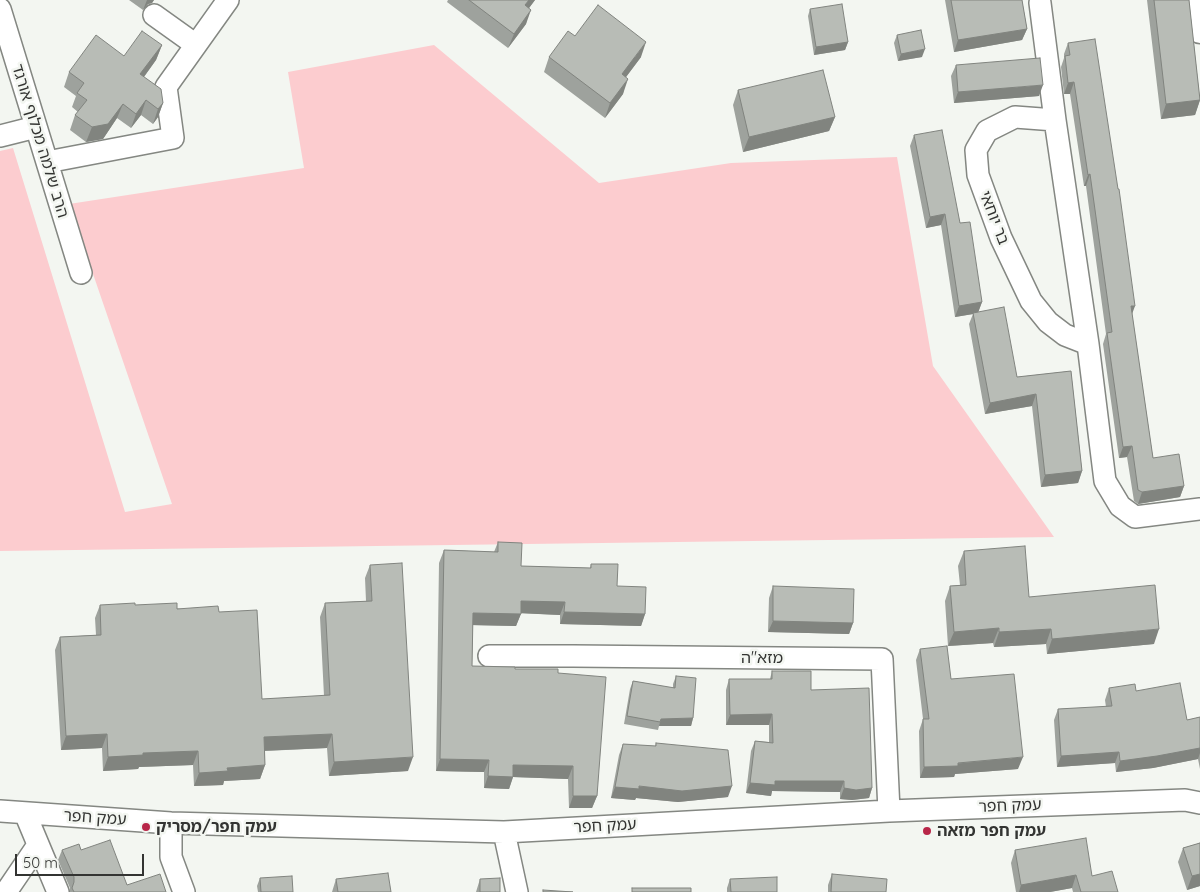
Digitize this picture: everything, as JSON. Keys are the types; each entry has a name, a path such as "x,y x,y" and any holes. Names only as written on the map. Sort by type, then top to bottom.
{"main road":[{"path":"1196,0 1200,30"}],"street":[{"path":"47,162 174,138 166,87 228,0"},
{"path":"1040,3 1088,344 1105,481 1120,506 1135,517 1200,509"},
{"name":"הרב שלמה מכלוף אורגד","path":"0,9 81,273"},
{"path":"154,15 196,45"},
{"name":"בר יוחאי","path":"1055,120 1015,117 987,131 976,150 978,175 1001,238 1031,301 1048,322 1066,335 1088,344"},
{"path":"0,136 36,127"},
{"name":"מזא\"ה","path":"489,656 882,659 889,811"},
{"name":"עמק חפר","path":"0,811 171,823 504,832 889,811 1195,799"},
{"path":"25,813 58,892"},
{"path":"171,823 171,858 184,892"},
{"path":"504,832 517,892"},
{"path":"6,892 38,845"}],"shaded area":[{"path":"434,45 599,183 731,163 897,157 933,366 1054,537 0,551 0,151 13,148 125,512 172,504 69,204 304,168 288,72"}],"building":[{"path":"469,0 529,0 525,5 531,10 514,34"},
{"path":"951,0 1022,0 1027,29 958,40"},
{"path":"1154,0 1189,0 1200,100 1166,104"},
{"path":"842,4 848,42 816,47 810,9"},
{"path":"598,5 646,42 622,74 628,79 610,103 549,57 568,31 575,36"},
{"path":"921,30 925,49 901,54 897,35"},
{"path":"142,31 162,45 140,74 161,89 163,103 158,109 146,100 136,114 123,104 108,124 92,127 75,115 87,100 77,93 84,83 69,72 96,35 124,56"},
{"path":"1095,39 1119,189 1135,306 1131,306 1153,458 1179,454 1184,486 1142,492 1138,490 1132,446 1123,447 1107,333 1112,332 1090,174 1088,175 1074,82 1068,83 1065,56 1070,55 1068,43"},
{"path":"1040,58 1043,85 958,92 956,65"},
{"path":"823,70 835,117 749,137 738,90"},
{"path":"942,130 960,223 970,222 982,302 959,306 945,214 930,217 914,135"},
{"path":"1004,307 1017,377 1071,371 1082,471 1045,475 1036,394 990,403 973,313"},
{"path":"498,542 522,543 521,566 591,568 591,564 618,564 617,586 646,587 645,614 564,612 565,602 521,601 521,614 473,613 472,666 558,669 558,673 606,677 597,796 573,796 573,766 513,765 513,777 488,776 489,760 440,759 444,550 498,552"},
{"path":"1025,546 1029,597 1155,585 1159,629 1052,639 1051,629 999,632 999,628 954,632 950,586 966,585 964,551"},
{"path":"402,563 413,757 334,762 332,734 264,737 265,765 227,768 228,771 199,773 198,751 143,753 143,755 108,757 107,734 66,736 60,637 101,635 100,605 177,603 177,609 218,606 219,612 257,610 262,699 330,695 325,603 372,601 370,565"},
{"path":"773,586 854,589 853,623 773,621"},
{"path":"947,646 951,679 1014,674 1023,757 958,763 958,766 924,767 923,719 929,719 920,649"},
{"path":"772,671 811,671 811,690 869,688 872,788 856,790 844,788 844,781 775,781 775,785 750,783 755,741 773,743 772,714 730,715 729,679 772,679"},
{"path":"676,676 696,678 693,718 661,719 660,722 627,716 633,681 675,688"},
{"path":"1180,683 1187,720 1200,717 1200,748 1120,761 1119,752 1061,756 1058,709 1112,706 1109,688 1135,684 1136,691"},
{"path":"656,743 728,750 732,786 682,791 639,786 639,789 615,787 623,744 656,746"},
{"path":"1086,838 1092,876 1112,871 1118,892 1081,892 1076,875 1021,885 1015,850"},
{"path":"110,840 127,885 160,874 166,892 74,892 72,888 74,877 62,850 79,844 81,850"},
{"path":"1200,843 1200,874 1192,876 1183,848"},
{"path":"388,873 391,892 338,892 336,879"},
{"path":"832,874 887,879 886,892 831,892"},
{"path":"292,876 293,892 261,892 260,878"},
{"path":"777,877 777,892 731,892 730,879"},
{"path":"500,878 500,892 480,892 480,879"},
{"path":"632,888 691,888 691,892 632,892"},
{"path":"543,890 573,892 543,892"}],"place":[{"name":"עמק חפר/מסריק","path":"146,827"},
{"name":"עמק חפר מזאה","path":"927,831"}]}
